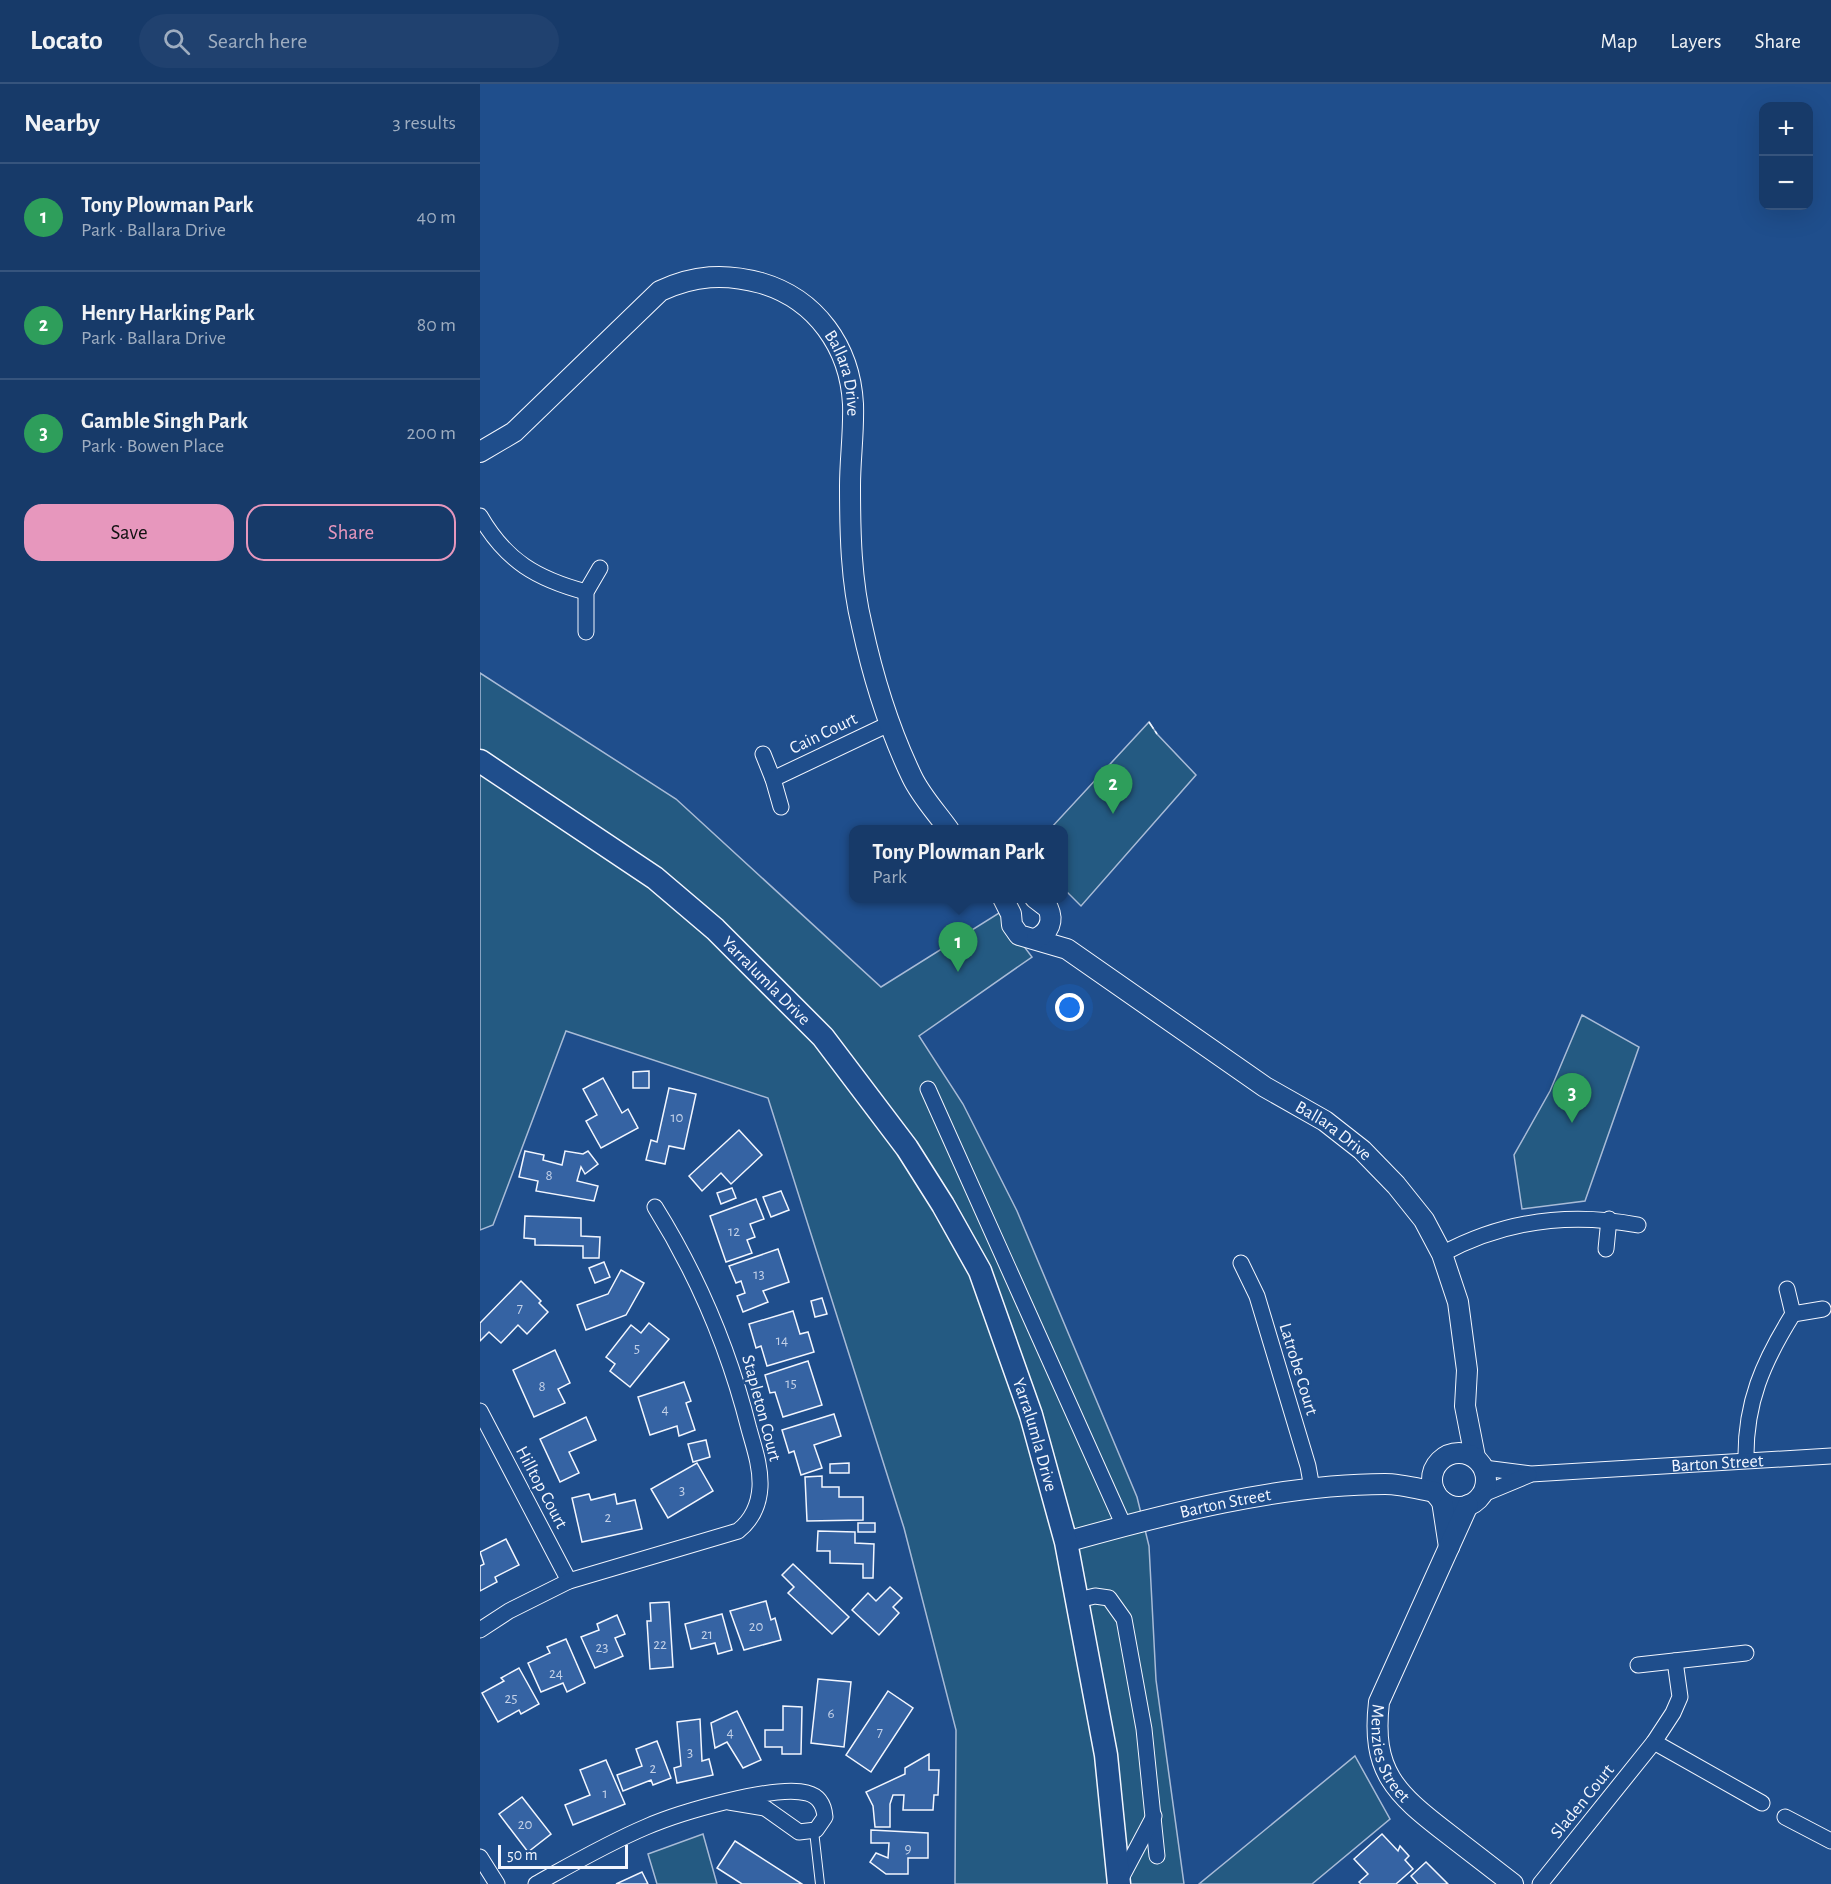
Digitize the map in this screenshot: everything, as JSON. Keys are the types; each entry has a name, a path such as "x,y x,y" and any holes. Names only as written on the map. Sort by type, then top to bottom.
{"main road":[{"name":"Yarralumla Drive","path":"480,761 589,831 655,878 715,929 823,1037 907,1148 943,1204 980,1271 1031,1415 1066,1542 1106,1755 1119,1883"}],"street":[{"name":"Ballara Drive","path":"480,452 514,432 660,291 680,281 702,276 750,279 794,295 818,315 829,328 845,367 853,403 850,546 862,626 891,723 913,779 945,825"},
{"path":"480,516 514,560 540,576 586,592"},
{"path":"586,632 586,592 600,567"},
{"name":"Cain Court","path":"773,779 891,723"},
{"path":"763,754 782,807"},
{"name":"Ballara Drive","path":"1042,903 1048,908 1051,919 1067,949"},
{"name":"Ballara Drive","path":"1007,906 1012,926 1019,935 1036,938 1067,949 1265,1087 1325,1121 1362,1150 1396,1185 1424,1220 1442,1254 1458,1302 1467,1370 1465,1406 1479,1463"},
{"path":"1036,938 1047,931 1051,919"},
{"name":"Yarralumla Drive","path":"928,1089 1124,1526"},
{"name":"Stapleton Court","path":"480,1630 510,1611 568,1581 738,1531 752,1516 758,1502 759,1470 738,1386 710,1308 655,1207"},
{"path":"1442,1254 1464,1242 1514,1224 1549,1220 1609,1219 1638,1224"},
{"path":"1606,1249 1609,1219"},
{"name":"Latrobe Court","path":"1241,1263 1258,1300 1308,1466 1312,1488"},
{"path":"980,1271 1012,1275"},
{"path":"1746,1460 1748,1411 1757,1383 1793,1314 1787,1289"},
{"path":"1793,1314 1824,1309"},
{"name":"Ballara Drive","path":"1442,1460 1465,1406"},
{"name":"Hilltop Court","path":"480,1411 568,1581"},
{"path":"1438,1496 1450,1505 1474,1500 1485,1487 1479,1463 1467,1453 1442,1460 1432,1474 1449,1547"},
{"name":"Barton Street","path":"1479,1463 1531,1474 1831,1456"},
{"name":"Barton Street","path":"1387,1484 1442,1460"},
{"name":"Barton Street","path":"1474,1500 1531,1474"},
{"name":"Barton Street","path":"1066,1542 1124,1526 1312,1488 1387,1484 1438,1496"},
{"name":"Menzies Street","path":"1474,1500 1449,1547 1379,1702 1378,1743 1390,1779 1410,1804 1513,1884"},
{"path":"1078,1600 1095,1596 1109,1598 1124,1619 1144,1729 1157,1856"},
{"path":"1638,1665 1746,1653"},
{"name":"Sladen Court","path":"1540,1884 1654,1742 1680,1697 1675,1661"},
{"path":"1654,1742 1762,1803"},
{"path":"536,1884 644,1828 681,1813 729,1802 773,1794 808,1793 818,1798 824,1810 824,1822 814,1831 796,1831 770,1811 755,1805 729,1802"},
{"name":"Yarralumla Drive","path":"1119,1883 1154,1816"},
{"path":"1785,1817 1831,1841"},
{"path":"480,1857 497,1884"}],"lane":[{"path":"814,1831 820,1884"}],"shaded area":[{"path":"480,673 676,799 881,987 999,913 1032,957 919,1036 963,1104 1017,1211 1137,1497 1149,1546 1156,1680 1184,1884 955,1884 956,1730 904,1528 768,1098 566,1031 493,1225 480,1230"},
{"path":"1149,722 1157,734 1196,775 1081,906 1068,893 1068,825 1054,825"},
{"path":"1582,1015 1639,1047 1585,1201 1522,1209 1514,1155 1550,1091"},
{"path":"1355,1756 1390,1819 1312,1884 1199,1884"},
{"path":"703,1834 717,1884 657,1884 648,1854"}],"building":[{"path":"649,1071 649,1088 633,1088 633,1072"},
{"path":"603,1078 622,1113 628,1109 638,1128 601,1148 586,1121 597,1115 583,1089"},
{"path":"669,1088 696,1094 684,1149 669,1146 665,1164 646,1160 651,1140 657,1142"},
{"path":"739,1130 762,1155 731,1184 721,1173 702,1191 689,1176"},
{"path":"525,1151 544,1155 543,1160 562,1165 565,1151 583,1154 588,1151 598,1164 585,1174 581,1167 577,1181 598,1186 594,1201 536,1191 538,1181 519,1177"},
{"path":"732,1188 736,1198 721,1204 717,1193"},
{"path":"781,1191 789,1210 771,1217 763,1197"},
{"path":"756,1199 764,1219 750,1224 755,1237 747,1240 752,1253 726,1262 710,1216"},
{"path":"525,1216 581,1218 581,1236 600,1237 599,1258 583,1258 583,1246 535,1245 535,1239 524,1238"},
{"path":"778,1249 789,1282 763,1291 768,1302 743,1312 737,1296 745,1293 741,1281 736,1283 729,1266"},
{"path":"604,1262 610,1277 595,1283 589,1268"},
{"path":"621,1270 644,1283 626,1315 586,1330 577,1305 608,1294"},
{"path":"521,1281 541,1301 539,1303 548,1312 527,1334 518,1325 501,1343 489,1332 480,1341 480,1323"},
{"path":"822,1298 827,1314 815,1317 811,1301"},
{"path":"793,1311 800,1334 808,1332 814,1352 767,1366 761,1346 756,1348 749,1324"},
{"path":"649,1323 669,1339 630,1387 610,1371 615,1364 606,1357 631,1325 641,1333"},
{"path":"555,1350 570,1383 558,1389 565,1403 534,1417 513,1370"},
{"path":"808,1361 822,1405 783,1417 775,1392 770,1393 765,1375"},
{"path":"684,1382 691,1401 686,1403 695,1430 679,1436 677,1426 650,1435 638,1397"},
{"path":"834,1414 841,1436 814,1445 822,1468 801,1475 794,1451 789,1453 782,1430"},
{"path":"586,1417 596,1440 569,1452 579,1473 560,1482 540,1439"},
{"path":"706,1440 710,1457 693,1462 688,1444"},
{"path":"697,1463 713,1491 668,1518 651,1489"},
{"path":"849,1463 849,1473 830,1473 830,1464"},
{"path":"822,1476 822,1487 839,1487 839,1497 863,1497 863,1520 807,1521 805,1477"},
{"path":"589,1494 591,1500 615,1494 617,1504 635,1500 642,1529 582,1542 572,1498"},
{"path":"858,1523 875,1523 875,1532 858,1532"},
{"path":"818,1531 855,1532 855,1543 874,1544 873,1578 863,1578 863,1564 830,1563 830,1551 817,1551"},
{"path":"506,1539 519,1565 495,1577 497,1582 480,1591 480,1566 484,1564 480,1552"},
{"path":"793,1564 849,1617 832,1634 788,1593 794,1587 782,1575"},
{"path":"890,1587 902,1598 893,1607 899,1613 879,1635 852,1610 868,1593 876,1601"},
{"path":"766,1601 771,1620 775,1618 781,1640 744,1650 730,1611"},
{"path":"669,1602 673,1667 650,1669 647,1621 651,1621 650,1603"},
{"path":"722,1614 732,1650 718,1654 715,1643 691,1649 685,1624"},
{"path":"617,1615 625,1634 615,1638 623,1656 595,1668 581,1637 599,1630 597,1624"},
{"path":"566,1639 585,1683 567,1692 563,1683 541,1692 528,1663 550,1653 547,1647"},
{"path":"519,1668 539,1704 521,1714 519,1710 498,1722 482,1693 504,1681 501,1678"},
{"path":"818,1679 851,1682 844,1747 811,1743"},
{"path":"888,1691 913,1708 871,1772 846,1755"},
{"path":"783,1706 802,1707 801,1754 782,1754 782,1747 765,1747 765,1730 783,1730"},
{"path":"737,1711 761,1760 743,1768 727,1742 715,1748 711,1723"},
{"path":"700,1719 702,1761 709,1759 713,1775 677,1783 674,1768 681,1766 677,1722"},
{"path":"657,1741 671,1778 653,1785 651,1780 623,1791 617,1775 642,1766 636,1749"},
{"path":"929,1754 929,1770 939,1770 938,1795 934,1795 933,1810 903,1810 904,1795 893,1795 890,1804 890,1827 875,1827 873,1806 866,1792 905,1774 905,1768"},
{"path":"606,1760 625,1804 573,1825 565,1805 590,1795 580,1770"},
{"path":"522,1797 551,1834 528,1852 499,1814"},
{"path":"871,1830 928,1833 928,1858 908,1858 908,1874 886,1874 870,1862 876,1853 888,1858 889,1843 871,1843"},
{"path":"1382,1834 1398,1851 1400,1846 1409,1856 1405,1860 1413,1869 1396,1884 1361,1884 1359,1882 1368,1874 1354,1859"},
{"path":"735,1841 802,1884 742,1884 717,1868"},
{"path":"1426,1862 1448,1884 1418,1884 1411,1876"},
{"path":"642,1872 648,1884 616,1884"}],"fence":[{"path":"1149,722 1157,734"}],"place":[{"name":"Henry Harking Park","path":"1113,814"},
{"name":"Tony Plowman Park","path":"958,972"},
{"name":"Gamble Singh Park","path":"1572,1123"}]}
